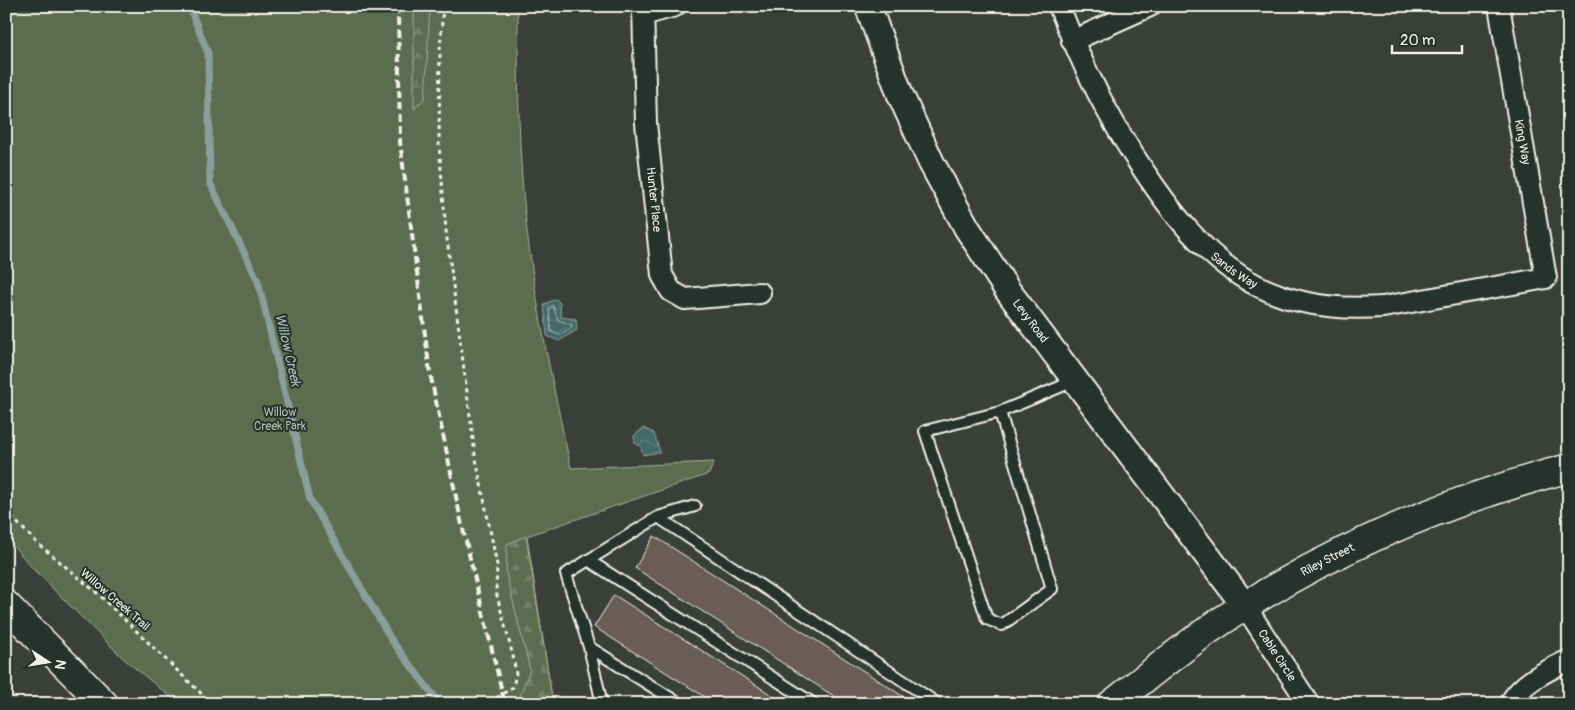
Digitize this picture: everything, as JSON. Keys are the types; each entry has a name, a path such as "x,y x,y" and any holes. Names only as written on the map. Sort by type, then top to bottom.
{"main road":[{"name":"Riley Street","path":"1112,704 1211,629 1245,606 1340,552 1425,514 1496,489 1569,468"},
{"path":"6,604 104,704"}],"street":[{"name":"Hunter Place","path":"675,6 643,11 646,124 662,275 671,291 685,299 760,293"},
{"name":"Levy Road","path":"868,6 900,94 931,162 967,228 1008,291 1245,606"},
{"name":"Sands Way","path":"1059,6 1072,41 1099,96 1130,150 1164,202 1194,239 1210,254 1248,281 1291,299 1314,304 1360,308 1383,307 1546,278"},
{"path":"1072,41 1150,6"},
{"name":"King Way","path":"1498,6 1546,278"},
{"name":"Cable Circle","path":"1245,606 1309,704"},
{"path":"1510,704 1514,694 1548,670 1569,660"}],"lane":[{"path":"1000,412 1052,590 1002,625 987,619 925,431 1000,412 1075,380"},
{"path":"602,704 589,647 566,574 658,517 694,506"},
{"path":"658,517 938,704"},
{"path":"588,560 814,704"},
{"path":"589,647 680,704"}],"path":[{"path":"443,6 440,50 439,144 446,231 475,454 497,565 496,592 516,674 513,687 488,704"},
{"name":"Willow Creek Trail","path":"6,511 35,541 97,593 212,704"}],"green space":[{"name":"Willow Creek Park","path":"6,6 518,6 520,146 531,262 556,400 571,468 714,462 709,474 527,536 553,704 179,704 124,659 34,570 6,537"},
{"path":"414,6 430,6 425,98 414,109"},
{"path":"526,536 553,704 517,703 530,670 506,573 507,544"}],"water":[{"path":"556,299 560,303 561,317 576,319 577,330 559,341 547,336 544,304"},
{"path":"643,428 654,433 660,452 643,455 641,447 635,443 634,436"}],"building":[{"path":"654,536 915,704 846,704 635,568"},
{"path":"614,595 786,704 716,704 594,627"},
{"path":"645,697 655,704 641,704"}],"waterway":[{"name":"Willow Creek","path":"189,6 208,53 210,183 258,281 310,499 392,641 440,704"}],"railway":[{"path":"398,6 400,142 430,373 462,525 505,704"}]}
